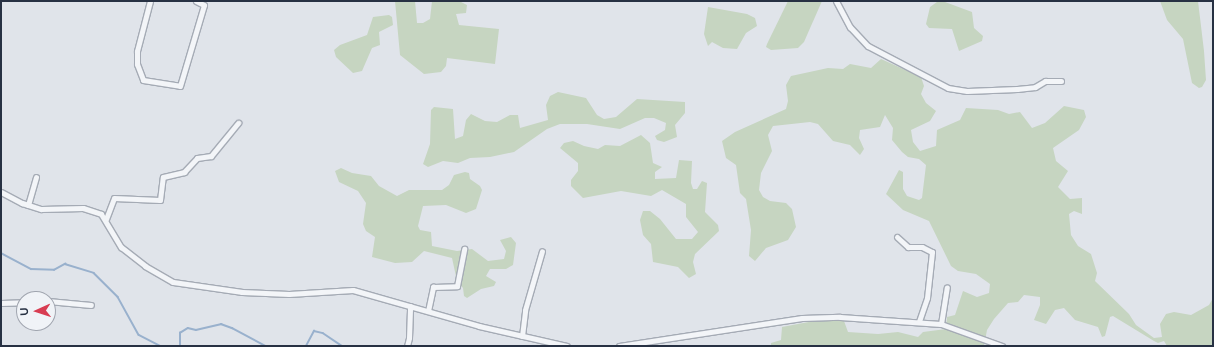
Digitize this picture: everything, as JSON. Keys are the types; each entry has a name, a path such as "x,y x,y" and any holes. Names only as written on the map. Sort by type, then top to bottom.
{"street":[{"path":"150,1 137,51 137,64 143,80 180,86 204,5 198,1"},
{"path":"836,1 850,27 868,46 948,88 967,91 1017,89 1035,86 1045,81 1061,81"},
{"path":"106,219 114,198 160,200 163,177 184,172 197,158 212,156 238,123"},
{"path":"28,205 36,177"},
{"path":"1,192 28,205 48,209 83,208 101,214 106,219 121,247 145,266 173,282 242,292 289,294 340,289 522,336 567,346"},
{"path":"897,237 907,247 926,248 932,252 927,298 919,322"},
{"path":"428,311 433,287 457,286 464,249"},
{"path":"522,336 525,310 542,251"},
{"path":"941,324 947,287"},
{"path":"1,303 16,302"},
{"path":"56,302 91,305"},
{"path":"407,346 409,338 410,306"},
{"path":"620,346 806,317 867,318 941,324 1002,346"}],"green space":[{"path":"395,1 415,1 417,23 423,23 430,19 432,1 459,1 467,5 466,13 456,14 459,25 499,29 495,64 447,58 446,66 441,72 424,74 400,55"},
{"path":"788,1 822,1 804,42 798,48 771,50 766,47 767,44"},
{"path":"1160,1 1198,1 1206,80 1202,87 1199,88 1192,83 1183,39 1167,20"},
{"path":"937,2 945,2 972,12 974,28 983,36 982,41 959,51 952,29 929,28 926,24 930,7"},
{"path":"708,7 747,14 755,18 757,26 746,33 737,49 723,48 712,42 708,46 704,34"},
{"path":"389,15 392,17 393,25 379,32 380,45 372,48 362,71 353,73 336,57 334,50 340,45 367,35 373,17"},
{"path":"881,59 921,77 924,86 921,94 926,103 936,111 930,121 911,130 913,142 920,151 936,146 937,130 960,120 966,108 998,110 1009,114 1020,112 1032,128 1045,123 1064,106 1084,110 1086,117 1079,130 1053,148 1056,161 1068,171 1058,187 1070,199 1082,198 1082,214 1074,211 1069,214 1071,235 1078,246 1091,254 1097,273 1095,281 1129,314 1136,325 1154,338 1162,337 1160,324 1166,314 1174,312 1191,315 1209,305 1213,298 1213,346 1167,346 1164,341 1158,343 1113,316 1110,317 1105,336 1102,337 1098,327 1075,320 1064,308 1055,310 1046,324 1034,320 1040,305 1040,297 1024,295 1018,302 1008,303 994,319 987,330 984,346 771,346 771,343 781,340 782,327 814,321 844,321 848,332 878,334 898,332 918,337 923,332 946,329 947,317 955,315 963,291 977,297 989,293 990,284 976,274 958,271 951,266 929,221 903,210 886,194 899,170 903,172 903,189 907,196 919,200 922,198 926,165 919,159 908,157 892,140 893,128 885,115 880,127 860,130 859,138 864,149 860,155 850,145 833,141 818,124 810,122 773,126 768,135 772,151 761,173 759,190 763,197 770,201 786,203 792,209 796,227 788,240 766,248 755,261 749,256 751,230 746,199 740,193 736,165 726,158 722,141 735,132 786,109 788,101 786,85 791,76 828,68 843,69 850,64 871,68"},
{"path":"558,92 586,98 597,115 604,119 616,117 637,99 685,102 685,113 675,125 677,137 664,142 657,140 655,136 665,130 666,123 654,118 645,118 620,129 587,124 560,124 547,129 514,152 490,157 470,158 458,163 443,161 428,167 423,164 430,144 431,110 434,107 453,109 455,139 463,136 466,120 471,114 485,121 497,122 510,115 518,115 520,128 548,120 546,105 550,96"},
{"path":"641,135 650,143 653,163 662,167 655,172 655,179 676,178 679,160 692,161 691,183 693,189 697,189 702,181 707,183 705,212 718,225 719,231 695,254 693,262 696,274 689,278 678,267 653,262 651,244 643,235 640,220 643,211 650,211 660,219 676,239 692,239 698,232 686,217 686,204 662,190 651,196 621,191 583,198 571,186 571,180 578,171 578,163 560,148 564,143 573,141 584,146 598,149 605,145 620,146"},
{"path":"341,168 352,173 371,176 379,186 397,196 409,190 442,190 449,185 454,175 465,172 469,173 470,179 480,186 482,190 476,209 466,213 446,205 423,206 418,226 420,230 431,232 432,246 457,251 472,249 488,261 504,259 506,251 500,240 511,237 516,243 513,265 506,269 490,269 486,276 496,282 494,286 481,289 467,298 464,296 463,288 457,281 452,258 424,251 412,262 395,263 372,257 375,237 366,231 363,224 366,203 358,191 339,182 335,171"}],"waterway":[{"path":"1,253 31,269 54,270 65,264 94,273 118,297 139,335 161,346"},
{"path":"180,346 180,333 188,328 196,330 221,324 232,328 266,346"},
{"path":"306,346 314,331 323,333 342,346"},
{"path":"370,346 384,346"}]}
